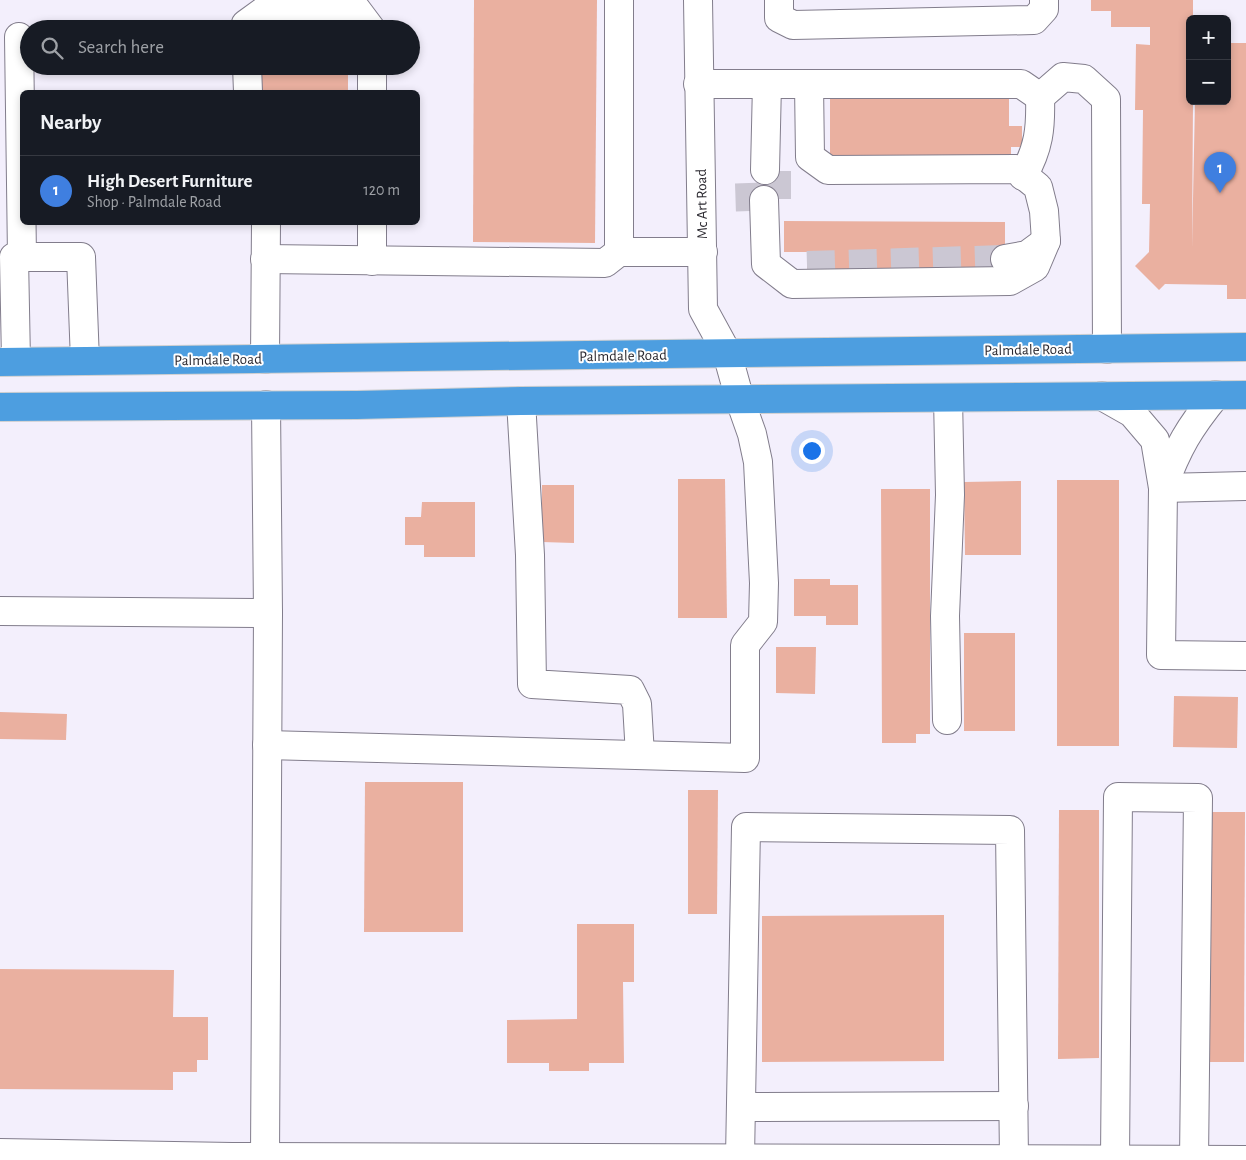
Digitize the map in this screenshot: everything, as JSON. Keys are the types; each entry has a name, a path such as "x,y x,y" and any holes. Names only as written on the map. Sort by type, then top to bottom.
{"highway":[{"name":"Palmdale Road","path":"8,362 1246,347"},
{"path":"0,406 1246,395"}],"street":[{"path":"619,0 619,252"},
{"name":"Mc Art Road","path":"640,754 745,758 745,645 762,622 764,583 758,462 752,434 727,353 703,308 698,0"},
{"path":"779,0 779,18 793,25 1034,20 1044,9 1044,0"},
{"path":"252,20 268,8 356,9 364,20"},
{"path":"8,362 18,257 19,37"},
{"path":"247,75 248,90"},
{"path":"372,75 372,90"},
{"path":"1040,97 1063,77 1084,79 1106,100 1107,349"},
{"path":"698,84 1021,84 1040,97"},
{"path":"767,84 764,190 778,217 766,243 766,264 792,284 1010,281 1035,267 1046,241 1044,212 1038,187 1016,169 828,170 810,157 808,84"},
{"path":"1023,176 1035,156 1041,124 1040,97"},
{"path":"264,359 266,225"},
{"path":"372,225 372,261"},
{"path":"1005,259 1027,256 1046,241"},
{"path":"766,243 779,264 807,265"},
{"path":"265,259 605,263 619,252 702,252"},
{"path":"18,257 80,257 84,361"},
{"path":"1162,488 1178,447 1195,420 1216,395"},
{"path":"1102,396 1132,413 1155,440 1162,488 1161,655 1246,656"},
{"path":"947,720 946,616 950,495 948,398"},
{"path":"267,745 640,754 637,704 630,690 532,684 530,555 521,401"},
{"path":"265,1157 268,613 266,405"},
{"path":"1162,488 1246,486"},
{"path":"0,610 268,613"},
{"path":"1114,1159 1118,797 1198,798 1194,1160"},
{"path":"740,1158 746,826 1010,830 1014,1106 1001,1159"},
{"path":"741,1107 1014,1106"},
{"path":"0,1153 232,1159 265,1157 1246,1160"}],"building":[{"path":"474,0 597,0 595,243 473,242"},
{"path":"1091,0 1193,0 1193,15 1186,15 1186,105 1193,105 1192,248 1195,105 1231,105 1231,43 1246,43 1246,299 1227,299 1227,285 1165,284 1159,290 1135,266 1149,252 1150,204 1142,204 1143,110 1135,110 1136,44 1150,45 1150,27 1111,27 1111,11 1091,11"},
{"path":"257,75 348,75 348,90 257,90"},
{"path":"1009,96 1009,126 1022,126 1022,147 1011,147 1011,155 830,157 830,98"},
{"path":"784,221 1005,222 1005,276 807,275 807,252 784,252"},
{"path":"678,479 725,479 727,618 678,618"},
{"path":"1057,480 1119,480 1119,746 1057,746"},
{"path":"1021,481 1021,555 965,555 964,482"},
{"path":"542,485 574,485 574,543 542,542"},
{"path":"881,489 930,489 930,734 916,734 916,743 882,743"},
{"path":"422,502 475,502 475,557 424,557 424,545 405,545 405,517 421,517"},
{"path":"794,579 830,579 830,585 858,585 858,625 826,625 826,616 794,616"},
{"path":"964,633 1015,633 1015,731 964,731"},
{"path":"776,647 816,647 815,694 776,693"},
{"path":"1174,696 1238,697 1237,748 1173,747"},
{"path":"0,712 67,714 66,740 0,739"},
{"path":"365,782 463,782 463,932 364,932"},
{"path":"688,790 718,790 717,914 688,914"},
{"path":"1059,810 1099,810 1099,1058 1058,1059"},
{"path":"1206,812 1245,812 1244,1062 1204,1062"},
{"path":"944,915 944,1061 762,1062 762,916"},
{"path":"577,924 634,924 634,982 623,982 624,1063 589,1063 589,1071 549,1071 549,1063 507,1063 507,1020 577,1019"},
{"path":"0,969 174,970 173,1017 208,1017 208,1060 197,1060 197,1072 173,1072 173,1090 0,1089"}],"tunnel":[{"path":"777,171 777,201"},
{"path":"749,183 750,213"},
{"path":"807,265 1005,259"}],"place":[{"name":"High Desert Furniture","path":"1220,193"}]}
